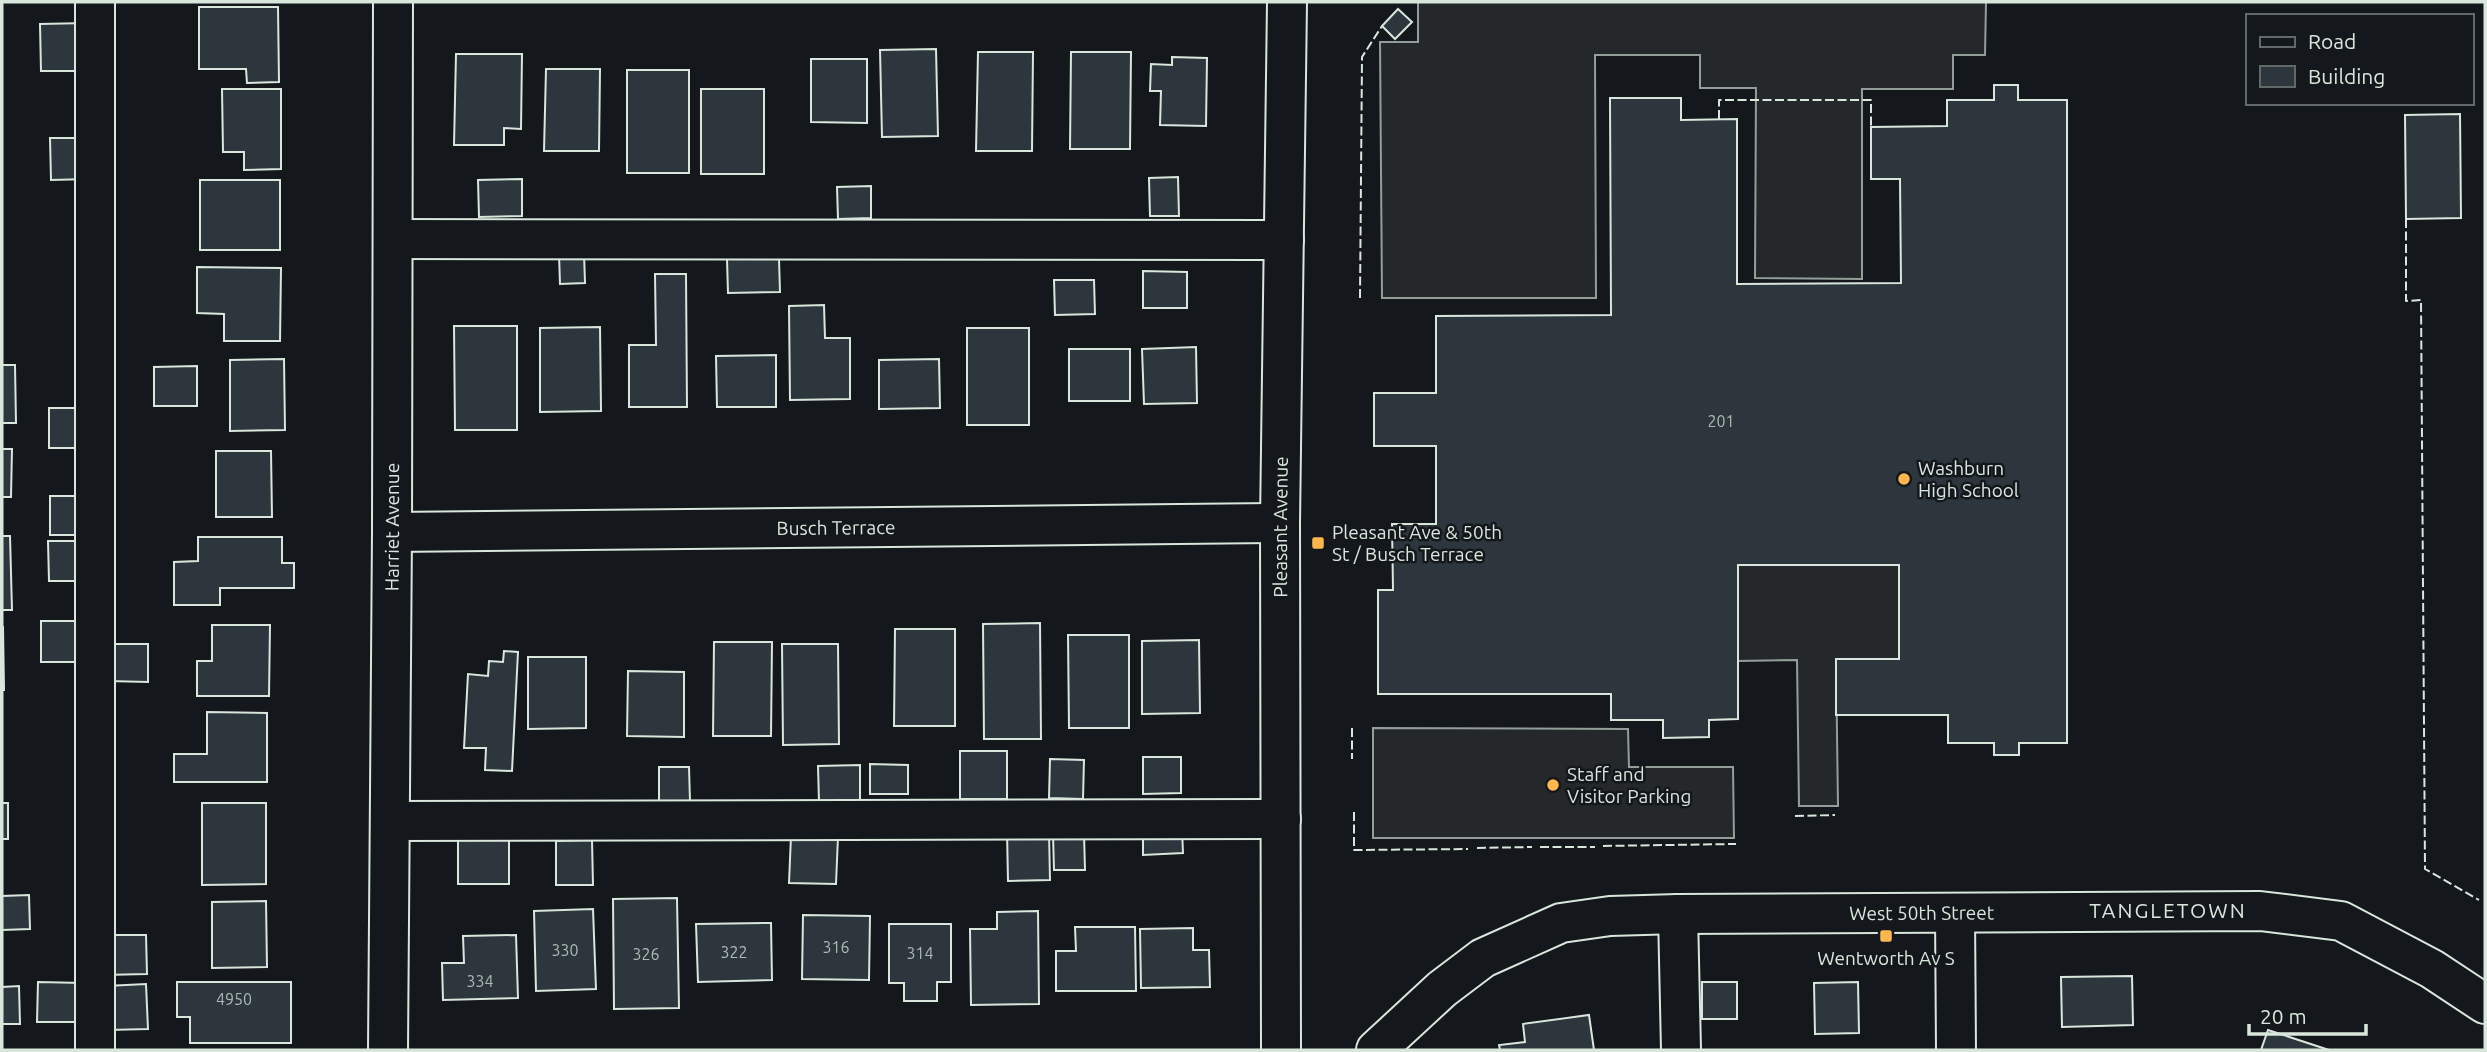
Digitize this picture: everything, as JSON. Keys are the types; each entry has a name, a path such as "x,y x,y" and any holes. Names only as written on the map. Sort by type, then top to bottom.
{"street":[{"path":"95,2 95,1050"},
{"name":"Harriet Avenue","path":"388,1050 393,2"},
{"name":"Pleasant Avenue","path":"1281,1050 1280,523 1287,2"},
{"path":"393,239 1284,240"},
{"name":"Busch Terrace","path":"392,532 1280,523"},
{"path":"391,821 1281,819"},
{"name":"West 50th Street","path":"1376,1050 1483,957 1561,923 1609,916 2260,911 2341,921 2432,969 2485,1004"},
{"path":"1955,913 1956,1050"},
{"path":"1678,914 1681,1050"}],"shaded area":[{"path":"1418,2 1986,2 1985,55 1953,55 1953,89 1862,89 1862,279 1755,278 1756,88 1700,88 1700,55 1595,55 1596,298 1382,298 1380,42 1418,42"},
{"path":"1738,565 1899,565 1899,659 1836,659 1838,806 1799,806 1797,660 1738,661"},
{"name":"Staff and Visitor Parking","path":"1373,728 1628,729 1629,767 1733,767 1734,838 1373,838"}],"building":[{"path":"199,7 278,7 279,82 247,83 246,69 199,69"},
{"path":"1398,9 1412,22 1395,39 1382,26"},
{"path":"87,23 87,71 41,71 40,24"},
{"path":"936,49 938,136 882,137 880,50"},
{"path":"978,52 1033,52 1032,151 976,151"},
{"path":"1071,52 1131,52 1130,149 1070,149"},
{"path":"456,54 522,54 521,129 504,128 504,145 454,145"},
{"path":"1172,57 1207,58 1206,126 1160,125 1161,91 1150,91 1151,64 1172,65"},
{"path":"811,59 867,59 867,123 811,122"},
{"path":"546,69 600,69 599,151 544,151"},
{"path":"627,70 689,70 689,173 627,173"},
{"name":"Washburn High School","path":"1994,85 2018,85 2018,100 2067,100 2067,743 2019,743 2019,755 1994,755 1994,743 1948,743 1948,715 1836,715 1836,659 1899,659 1899,565 1738,565 1738,719 1709,720 1709,737 1663,738 1663,720 1611,720 1611,694 1378,694 1378,590 1393,590 1392,524 1436,524 1436,446 1374,446 1374,393 1436,393 1436,316 1611,315 1610,98 1681,98 1681,120 1737,119 1737,284 1901,283 1900,179 1871,179 1871,127 1947,126 1947,100 1994,100"},
{"path":"222,89 281,89 281,169 244,170 244,152 223,152"},
{"path":"701,89 764,89 764,174 701,174"},
{"path":"2460,114 2461,218 2406,219 2405,115"},
{"path":"50,138 88,138 89,179 51,180"},
{"path":"1178,177 1179,216 1150,216 1149,178"},
{"path":"522,179 522,216 479,217 478,180"},
{"path":"200,180 280,180 280,250 200,250"},
{"path":"871,186 871,218 838,219 837,187"},
{"path":"584,253 585,283 560,284 559,254"},
{"path":"727,259 779,259 780,292 728,293"},
{"path":"197,267 281,268 280,341 224,341 224,314 197,313"},
{"path":"1143,271 1187,272 1187,308 1143,308"},
{"path":"655,274 686,274 687,407 629,407 629,345 656,345"},
{"path":"1054,280 1094,280 1095,314 1055,315"},
{"path":"824,305 825,338 850,338 850,399 790,400 789,306"},
{"path":"454,326 517,326 517,430 455,430"},
{"path":"600,327 601,411 540,412 540,328"},
{"path":"967,328 1029,328 1029,425 967,425"},
{"path":"1196,347 1197,403 1144,404 1142,349"},
{"path":"1069,349 1130,349 1130,401 1069,401"},
{"path":"776,355 776,407 717,407 716,356"},
{"path":"284,359 285,430 230,431 230,360"},
{"path":"939,359 940,408 879,409 879,360"},
{"path":"2,365 15,365 16,423 2,423"},
{"path":"197,366 197,406 154,406 154,367"},
{"path":"49,408 87,408 87,448 49,448"},
{"path":"2,449 12,449 11,497 2,497"},
{"path":"216,451 271,451 272,517 216,517"},
{"path":"50,496 87,496 87,535 50,535"},
{"path":"2,536 10,536 12,610 2,610"},
{"path":"198,537 282,537 282,563 294,563 294,588 220,588 220,605 174,605 174,562 198,561"},
{"path":"48,541 90,541 90,581 49,581"},
{"path":"41,621 82,621 82,662 41,662"},
{"path":"1040,623 1041,739 984,739 983,624"},
{"path":"212,625 270,625 269,696 197,696 197,661 212,661"},
{"path":"3,627 4,690 2,690"},
{"path":"895,629 955,629 955,726 894,726"},
{"path":"1068,635 1129,635 1129,728 1069,728"},
{"path":"1199,640 1200,713 1142,714 1142,641"},
{"path":"714,642 772,642 771,736 713,736"},
{"path":"108,644 148,644 148,682 108,681"},
{"path":"782,644 838,644 839,744 783,745"},
{"path":"504,651 518,652 512,771 485,770 486,748 464,748 468,674 488,676 489,661 503,662"},
{"path":"528,657 586,657 586,728 528,729"},
{"path":"628,671 684,672 684,737 627,736"},
{"path":"207,712 267,713 267,782 174,782 174,754 207,754"},
{"path":"960,751 1007,751 1007,799 960,799"},
{"path":"1143,757 1181,757 1181,793 1143,794"},
{"path":"1050,759 1084,760 1083,799 1049,798"},
{"path":"870,764 908,765 908,794 870,794"},
{"path":"860,765 860,801 819,802 818,766"},
{"path":"659,767 689,767 690,801 659,801"},
{"path":"2,803 8,803 8,839 2,839"},
{"path":"202,803 266,803 266,884 202,885"},
{"path":"1182,829 1183,853 1143,855 1143,830"},
{"path":"458,831 509,831 509,884 458,884"},
{"path":"1007,831 1049,831 1050,880 1008,881"},
{"path":"1084,834 1085,870 1054,870 1053,835"},
{"path":"791,836 838,837 836,884 789,883"},
{"path":"592,840 593,885 556,885 556,841"},
{"path":"29,895 30,929 2,930 2,896"},
{"path":"677,898 679,1008 614,1009 613,899"},
{"path":"266,901 267,967 212,968 212,902"},
{"path":"593,909 596,989 536,991 534,911"},
{"path":"1038,911 1039,1004 971,1005 970,929 997,929 997,912"},
{"path":"803,915 870,916 869,980 802,979"},
{"path":"771,923 772,980 698,982 696,924"},
{"path":"889,924 951,924 951,982 937,982 937,1001 904,1001 904,983 889,983"},
{"path":"1075,927 1135,927 1136,991 1056,991 1056,951 1076,951"},
{"path":"1193,928 1193,950 1209,950 1210,987 1141,988 1140,929"},
{"path":"102,935 146,935 147,974 103,975"},
{"path":"516,935 518,998 443,1000 442,963 464,963 463,936"},
{"path":"2132,976 2133,1025 2062,1027 2061,977"},
{"path":"38,982 83,983 83,1022 37,1022"},
{"path":"177,982 291,982 291,1043 190,1043 190,1017 177,1017"},
{"path":"1702,982 1737,982 1737,1019 1702,1019"},
{"path":"1858,982 1859,1033 1815,1034 1814,983"},
{"path":"146,984 148,1029 108,1030 106,986"},
{"path":"19,986 20,1024 2,1024 2,987"},
{"path":"1589,1015 1594,1050 1500,1050 1499,1045 1525,1042 1523,1024"},
{"path":"2268,1030 2329,1050 2261,1050"}],"fence":[{"path":"1360,298 1362,57 1382,26"},
{"path":"1719,119 1719,100 1871,100 1871,127"},
{"path":"2406,219 2406,301 2421,300 2425,869 2479,900"},
{"path":"1352,728 1352,759"},
{"path":"1354,812 1354,850 1468,849"},
{"path":"1795,816 1835,815"},
{"path":"1603,846 1736,844"},
{"path":"1477,848 1532,847"},
{"path":"1540,847 1595,847"}],"place":[{"name":"Washburn High School","path":"1904,479"},
{"name":"Pleasant Ave & 50th St / Busch Terrace","path":"1318,543"},
{"name":"Staff and Visitor Parking","path":"1553,785"},
{"name":"Wentworth Av S","path":"1886,936"}],"district":[{"name":"TANGLETOWN","path":"2168,910"}]}
